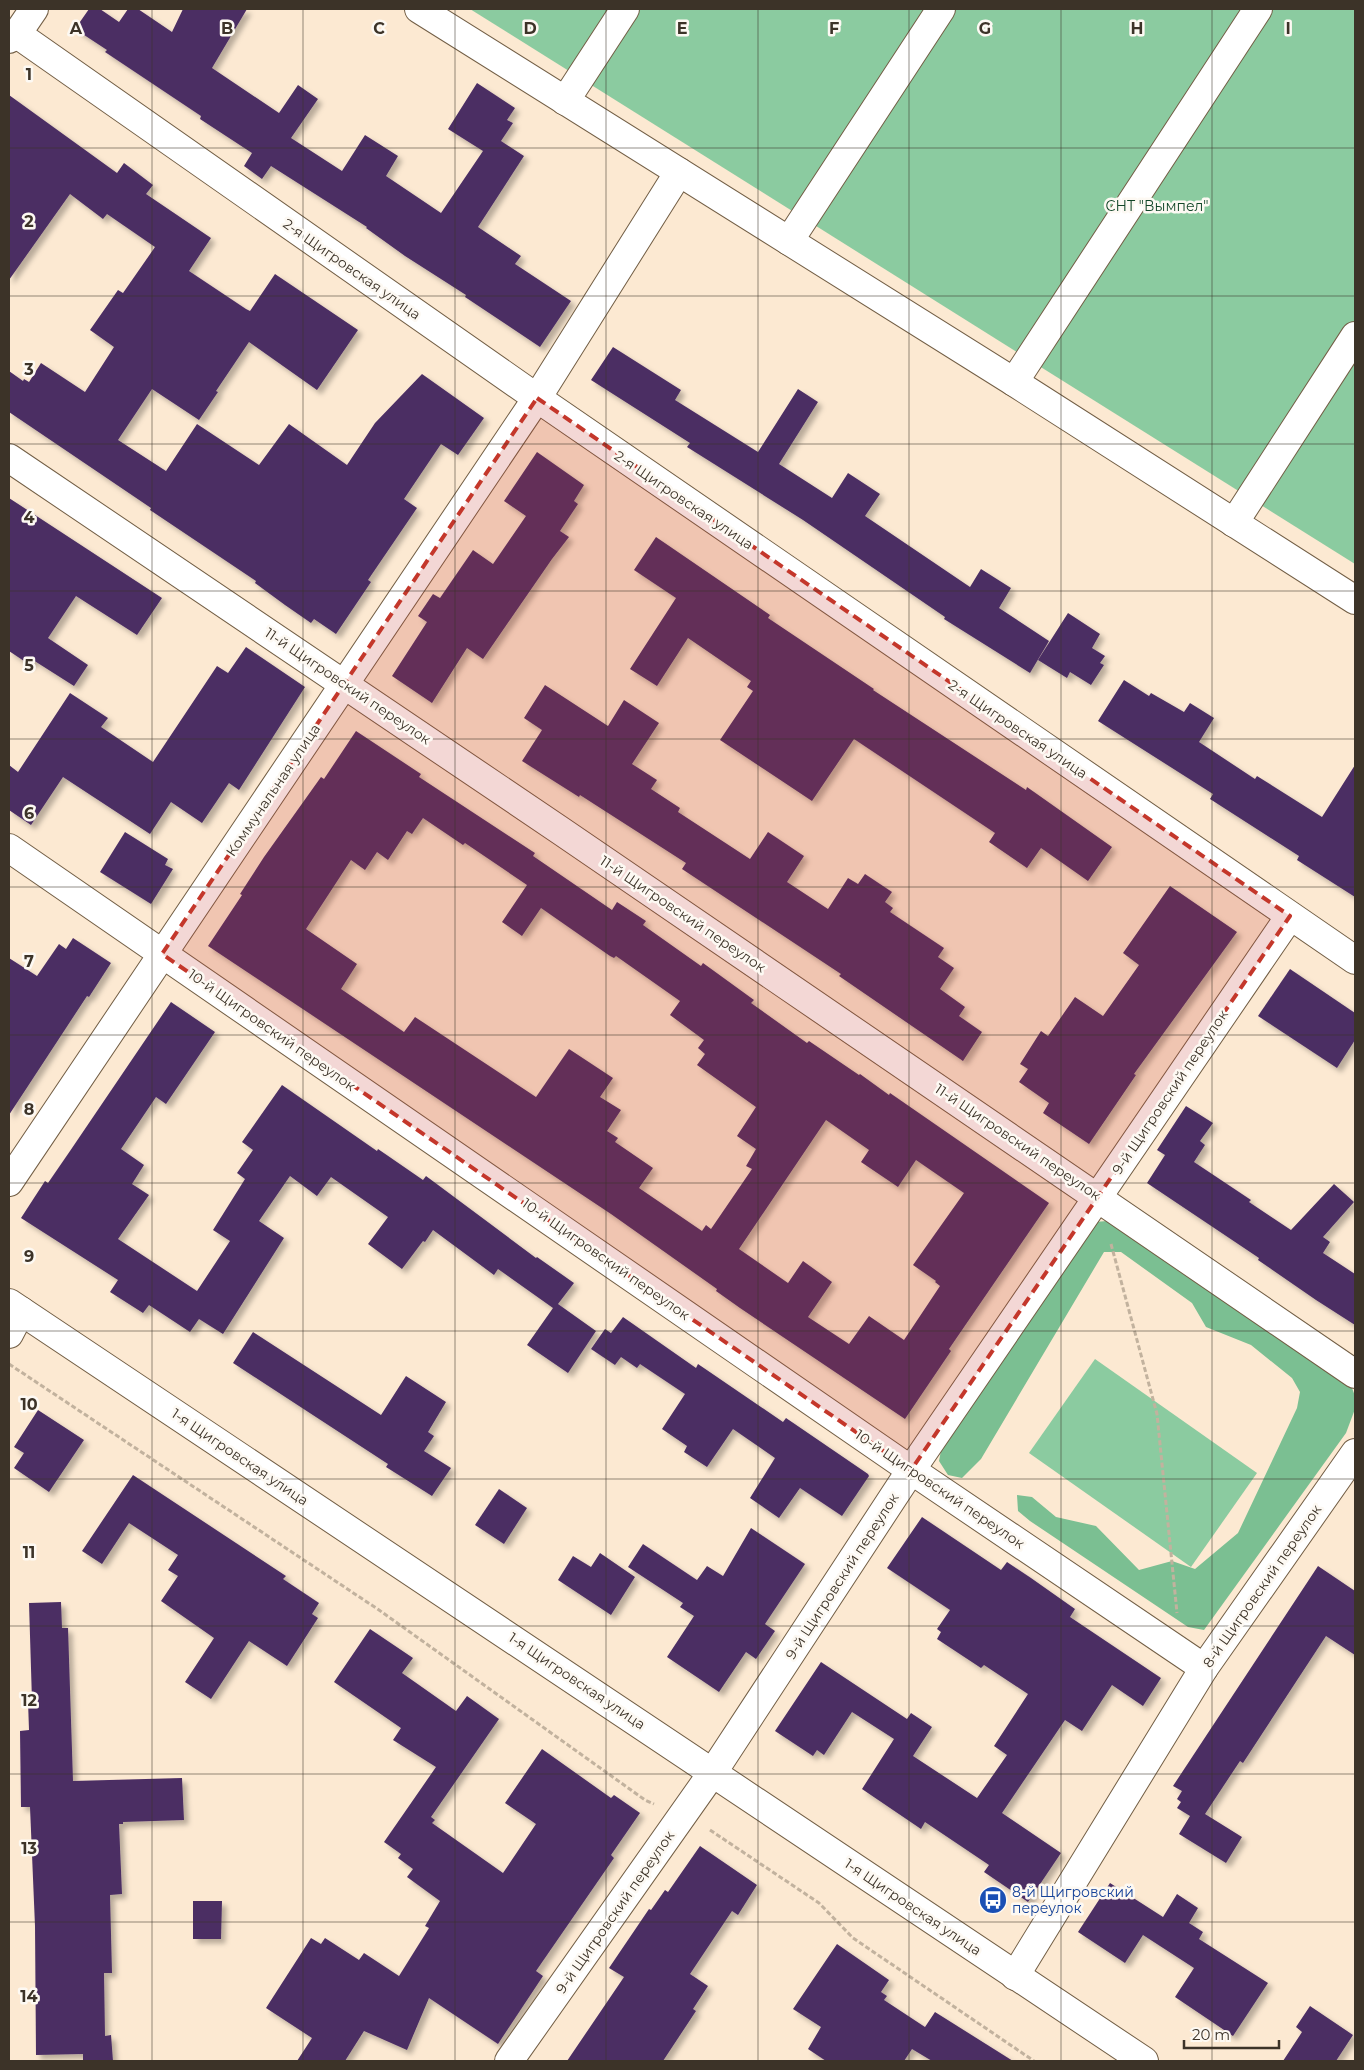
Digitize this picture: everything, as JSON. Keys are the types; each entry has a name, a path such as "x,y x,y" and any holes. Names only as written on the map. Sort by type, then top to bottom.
{"street":[{"path":"13,36 34,9"},
{"path":"419,9 1014,382 1355,600"},
{"path":"565,101 625,9"},
{"path":"789,242 942,9"},
{"path":"1014,382 1258,9"},
{"name":"2-я Щигровская улица","path":"13,36 536,398 1355,960"},
{"name":"Коммунальная улица","path":"9,1182 536,398 679,172"},
{"path":"1234,523 1355,336"},
{"name":"11-й Щигровский переулок","path":"9,458 1099,1197 1355,1374"},
{"name":"10-й Щигровский переулок","path":"9,848 912,1470 1204,1668"},
{"name":"9-й Щигровский переулок","path":"509,2061 713,1772 912,1470 1290,916"},
{"name":"1-я Щигровская улица","path":"13,1316 713,1772 1144,2061"},
{"name":"8-й Щигровский переулок","path":"1015,1976 1204,1668 1355,1453"}],"path":[{"path":"1099,1197 1157,1414 1181,1654"},
{"path":"9,1364 379,1610 645,1800 710,1830 819,1903 853,1938 1034,2061"}],"highlighted area":[{"path":"537,398 1290,916 911,1470 162,954"}],"green space":[{"name":"СНТ \"Вымпел\"","path":"470,9 1355,9 1355,564"},
{"path":"1119,1220 1313,1356 1352,1388 1355,1396 1355,1409 1346,1433 1204,1630 1188,1627 1018,1511 1017,1495 1032,1497 1056,1517 1096,1526 1139,1570 1172,1561 1195,1569 1238,1533 1297,1408 1300,1392 1292,1378 1251,1345 1206,1327 1192,1303 1121,1252 1104,1252 981,1459 962,1478 948,1475 939,1461 942,1445 1095,1222"},
{"path":"1095,1359 1257,1473 1191,1567 1029,1453"}],"building":[{"path":"89,9 100,9 119,22 128,9 138,9 172,32 183,9 247,9 212,68 279,113 298,85 318,99 291,138 342,171 365,135 398,156 386,176 441,213 483,151 448,129 477,83 515,108 507,120 513,123 501,141 524,156 478,227 521,256 515,264 571,301 540,347 465,297 466,295 405,256 367,227 271,166 262,179 244,166 252,153 200,119 201,116 105,52 107,50 75,29"},
{"path":"9,95 117,173 124,163 153,185 146,194 211,238 189,271 250,311 275,274 358,330 317,390 249,342 199,420 152,389 118,440 166,471 197,424 259,465 289,424 347,465 375,423 422,374 484,418 458,455 441,444 404,499 417,508 368,580 371,582 336,634 314,619 311,623 255,583 256,581 9,412 9,371 23,381 24,379 29,382 41,363 85,392 114,347 90,330 118,290 123,293 155,247 107,214 103,219 70,194 9,280"},
{"path":"613,347 681,390 675,400 758,452 798,389 818,402 779,464 832,498 848,473 880,494 865,516 970,587 981,569 1011,588 999,608 1049,641 1030,673 944,619 945,617 803,520 687,447 690,443 591,380"},
{"path":"537,452 584,485 574,501 578,504 560,531 569,537 483,659 467,648 432,703 392,676 427,622 418,616 433,594 440,598 473,550 493,564 526,516 504,501"},
{"path":"9,498 162,598 137,635 76,596 48,638 88,665 74,686 33,660 30,665 9,651"},
{"path":"656,537 770,615 768,618 873,690 1026,790 1027,787 1112,847 1088,881 1041,848 1027,868 989,842 995,833 854,739 812,801 720,740 753,691 747,687 751,681 688,638 657,686 630,669 676,598 634,570"},
{"path":"1068,613 1100,634 1092,648 1105,656 1100,663 1104,665 1091,685 1070,672 1067,678 1038,660"},
{"path":"246,647 305,687 239,790 229,783 202,823 171,802 150,834 63,777 31,825 9,810 9,765 18,772 70,693 108,718 101,727 153,762 217,666 228,673"},
{"path":"1124,680 1149,696 1151,693 1184,712 1190,703 1214,718 1199,742 1255,779 1257,776 1322,817 1355,765 1355,897 1297,860 1299,856 1210,799 1213,794 1098,721"},
{"path":"545,685 608,726 624,700 659,723 632,764 657,780 651,789 680,808 678,812 750,859 768,832 804,856 787,882 828,909 848,878 858,884 865,874 892,892 885,902 893,908 890,912 944,948 938,957 954,968 940,989 965,1007 959,1016 982,1032 963,1061 839,976 841,974 682,869 686,863 580,795 579,797 522,761 542,730 524,718"},
{"path":"356,731 421,774 419,777 535,853 533,856 612,910 617,902 646,921 643,925 701,966 703,963 754,1000 751,1003 807,1043 809,1041 889,1095 890,1093 1049,1203 949,1349 951,1351 905,1419 740,1308 716,1291 717,1289 611,1214 208,946 242,895 240,894 264,857 321,777 324,779","holes":["423,818 463,845 465,843 527,885 502,922 522,936 541,908 610,956 614,958 616,956 680,1001 670,1015 704,1040 698,1048 705,1054 697,1065 756,1107 737,1136 756,1149 746,1166 752,1169 711,1229 706,1225 702,1231 639,1188 653,1168 615,1142 618,1138 607,1131 621,1110 600,1097 613,1078 569,1049 536,1097 415,1017 404,1032 341,989 357,964 306,929 351,860 365,870 377,852 388,860 407,831 412,834","826,1120 869,1150 861,1162 898,1187 916,1160 964,1193 913,1265 940,1286 904,1340 869,1316 849,1344 808,1317 832,1282 803,1261 788,1283 739,1249"]},
{"path":"125,832 168,859 165,865 173,869 151,904 100,872"},
{"path":"1170,886 1237,932 1134,1074 1136,1075 1089,1144 1043,1113 1049,1103 1019,1082 1028,1069 1020,1064 1041,1031 1048,1036 1075,997 1103,1016 1139,965 1123,953"},
{"path":"73,938 111,963 89,997 87,996 9,1115 9,958 37,976 59,944 66,949"},
{"path":"1290,969 1355,1013 1355,1040 1337,1068 1258,1016"},
{"path":"171,1002 215,1032 166,1104 156,1097 121,1149 144,1165 132,1184 149,1195 118,1239 197,1291 230,1241 213,1230 245,1179 237,1173 253,1150 242,1142 282,1085 377,1151 378,1149 423,1180 426,1176 536,1258 574,1283 558,1304 596,1331 568,1373 527,1345 553,1308 498,1269 494,1275 433,1230 402,1269 368,1244 388,1217 331,1177 317,1196 290,1176 259,1221 284,1238 223,1334 199,1319 190,1332 149,1305 143,1313 110,1292 118,1280 21,1218 45,1181 48,1183"},
{"path":"1186,1106 1213,1123 1200,1141 1205,1145 1194,1162 1251,1200 1249,1202 1291,1230 1334,1184 1354,1202 1323,1237 1330,1242 1323,1253 1355,1274 1355,1325 1147,1183 1165,1155 1157,1150"},
{"path":"623,1317 696,1368 698,1364 783,1422 786,1418 868,1474 869,1476 842,1516 800,1488 779,1518 750,1498 775,1458 733,1429 707,1467 684,1452 687,1446 662,1429 685,1394 640,1364 637,1368 621,1357 615,1365 591,1349 605,1329 611,1333"},
{"path":"253,1332 381,1415 406,1376 446,1402 428,1432 434,1436 424,1451 451,1468 432,1496 386,1467 388,1464 233,1363"},
{"path":"38,1410 84,1440 49,1492 14,1468 24,1453 14,1447"},
{"path":"133,1475 286,1576 283,1579 319,1603 312,1614 318,1618 287,1666 249,1641 211,1699 185,1682 214,1638 161,1601 178,1576 168,1570 178,1555 129,1523 102,1564 82,1551"},
{"path":"499,1489 527,1508 504,1544 475,1525"},
{"path":"922,1517 1001,1570 1007,1562 1031,1578 1075,1609 1070,1617 1161,1678 1143,1706 1112,1685 1082,1731 1065,1720 1002,1813 1061,1853 1028,1902 984,1872 989,1865 925,1822 921,1829 862,1789 894,1739 852,1712 824,1755 817,1750 813,1756 775,1731 821,1662 907,1719 911,1713 932,1727 913,1756 977,1798 1007,1755 994,1746 1028,1694 984,1665 981,1668 937,1639 941,1632 937,1629 950,1610 887,1568"},
{"path":"751,1528 805,1564 765,1624 775,1631 756,1659 746,1652 719,1692 667,1657 694,1616 680,1607 683,1603 628,1567 643,1544 697,1580 707,1566 723,1576"},
{"path":"600,1553 635,1577 611,1615 558,1580 573,1556 591,1567"},
{"path":"1318,1566 1355,1591 1355,1655 1326,1636 1243,1763 1240,1761 1205,1814 1242,1837 1226,1863 1179,1834 1190,1816 1177,1808 1181,1802 1177,1799 1182,1791 1173,1786"},
{"path":"61,1602 62,1628 68,1628 73,1781 182,1778 184,1820 123,1822 123,1824 119,1824 122,1894 110,1895 112,1973 104,1973 105,2036 111,2035 113,2061 83,2061 83,2054 36,2055 35,1926 30,1807 21,1807 20,1731 29,1730 28,1701 32,1701 29,1603"},
{"path":"370,1629 413,1658 402,1673 456,1711 467,1696 499,1719 431,1817 435,1820 432,1823 503,1873 536,1824 505,1803 542,1749 611,1798 614,1795 640,1813 611,1855 614,1858 536,1971 543,1976 498,2044 429,1998 407,2050 364,2031 345,2061 297,2061 312,2038 266,2008 311,1938 321,1944 325,1938 359,1960 364,1953 399,1976 429,1928 425,1926 440,1901 407,1877 413,1869 398,1858 401,1854 384,1842 436,1767 393,1740 401,1728 334,1682"},
{"path":"700,1846 757,1885 738,1915 732,1911 690,1974 708,1986 693,2009 696,2011 663,2061 567,2061 624,1977 609,1968 649,1909 651,1910 665,1890 668,1892"},
{"path":"1110,1883 1163,1917 1177,1894 1198,1908 1189,1923 1203,1932 1199,1939 1268,1983 1233,2036 1175,1997 1194,1968 1143,1935 1125,1963 1078,1932"},
{"path":"193,1901 222,1901 221,1939 193,1939"},
{"path":"837,1944 889,1980 881,1992 887,1996 884,2000 925,2027 935,2012 1013,2061 932,2061 912,2049 904,2061 826,2061 808,2049 821,2027 793,2009"},
{"path":"1310,2006 1353,2035 1336,2061 1283,2061 1302,2032 1296,2027"}],"place":[{"name":"8-й Щигровский переулок","path":"993,1900"}]}
